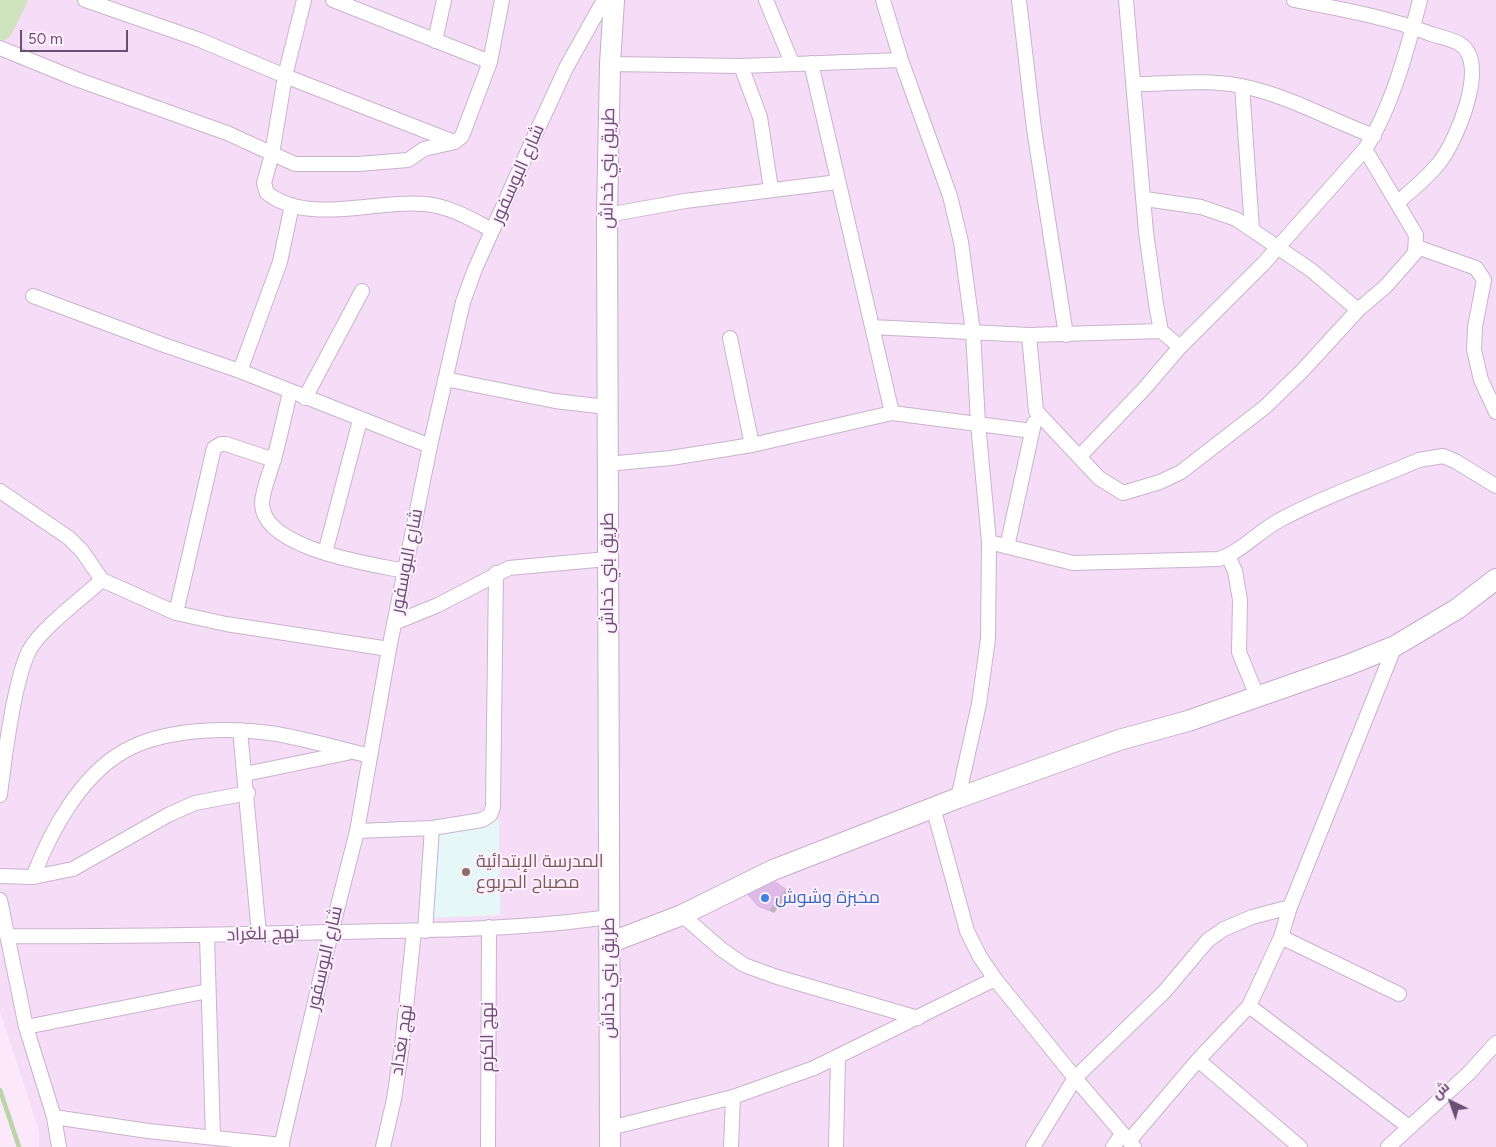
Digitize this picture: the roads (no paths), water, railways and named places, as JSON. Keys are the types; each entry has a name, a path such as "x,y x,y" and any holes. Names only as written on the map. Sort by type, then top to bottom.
{"main road":[{"name":"طريق بني خداش","path":"610,1138 607,407 610,64 614,0"},
{"path":"609,943 682,915 773,870 933,807 1102,746 1188,721 1348,665 1395,646 1457,609 1496,579"}],"street":[{"path":"85,0 215,46 285,76 455,142"},
{"path":"304,0 285,76 272,154 264,183 265,189 270,195 292,205 335,209 423,204 449,210 492,230"},
{"path":"333,0 490,62"},
{"path":"435,41 444,0"},
{"path":"0,48 95,86 220,130 295,164 393,162 411,159 424,149 455,142 464,131 490,62 502,0"},
{"name":"شارع البوسفور","path":"282,1146 331,933 357,831 394,623 430,446 463,302 492,230 566,68 604,0"},
{"path":"766,0 792,63"},
{"path":"883,0 901,60 950,196 961,242 973,332 978,423 989,542 988,639 986,667 958,798"},
{"path":"1019,0 1034,129 1066,334"},
{"path":"1126,0 1145,199 1146,232 1161,332"},
{"path":"1294,0 1327,3 1413,27 1461,44 1469,55 1472,68 1469,93 1455,138 1440,162 1398,202"},
{"path":"1080,457 1180,348 1278,248 1365,149 1374,136 1404,56 1420,0"},
{"path":"610,64 741,66 901,60"},
{"path":"811,63 892,413"},
{"path":"741,66 760,117 772,189"},
{"path":"1134,84 1211,83 1242,86 1279,96 1374,136"},
{"path":"1242,86 1252,229"},
{"path":"1036,411 1099,478 1119,493 1146,487 1182,472 1265,407 1302,371 1358,310 1386,286 1415,253 1417,247 1416,235 1365,149"},
{"path":"608,215 685,201 838,182"},
{"path":"1145,199 1202,207 1221,213 1252,229 1311,270 1358,310"},
{"path":"240,371 280,262 292,205"},
{"path":"1417,247 1476,268 1481,274 1483,286 1475,327 1474,350 1481,380 1496,412"},
{"path":"305,398 362,290"},
{"path":"33,296 240,371 360,420 430,446"},
{"path":"872,327 1029,335 1161,332 1180,348"},
{"path":"1007,546 1036,411 1029,335"},
{"path":"730,338 752,445"},
{"path":"446,379 555,401 607,407"},
{"path":"290,392 274,460 263,494 264,512 290,540 325,553 405,571"},
{"path":"607,464 671,458 752,445 892,413 1032,431"},
{"path":"325,553 360,420"},
{"path":"176,613 214,448 221,444 226,444 274,460"},
{"path":"989,542 1073,563 1219,559 1228,556 1281,519 1419,460 1443,456 1449,458 1496,486"},
{"path":"0,491 69,538 82,550 102,580 176,613 226,624 389,649"},
{"path":"1228,556 1235,571 1240,600 1239,652 1257,696"},
{"path":"394,623 438,605 496,573 517,566 607,559"},
{"path":"357,831 432,828 482,820 492,812 496,573"},
{"path":"0,795 14,709 24,664 31,648 42,635 102,580"},
{"path":"1112,1147 1128,1141 1198,1060 1249,1006 1281,937 1290,906 1395,646"},
{"path":"33,877 45,846 63,814 107,764 131,747 156,738 197,732 240,730 272,733 370,756"},
{"path":"240,730 248,794 259,934"},
{"path":"245,774 352,752"},
{"path":"0,876 33,877 73,869 168,815 195,803 248,794"},
{"path":"933,807 967,931 980,957 995,979 1128,1141"},
{"name":"نهج بغداد","path":"383,1147 394,1099 401,1055 432,828"},
{"path":"0,900 26,1027 54,1117 59,1147"},
{"path":"1033,1147 1075,1078 1164,992 1208,940 1252,917 1290,906"},
{"path":"682,915 744,965 777,977 918,1018"},
{"name":"نهج بلغراد","path":"7,936 208,936 419,931 570,923 609,917"},
{"name":"نهج الكرم","path":"488,1147 489,928"},
{"path":"208,936 213,1137"},
{"path":"1281,937 1399,994"},
{"path":"610,1138 733,1097 838,1058 995,979"},
{"path":"26,1027 208,991"},
{"path":"1249,1006 1409,1127"},
{"path":"1388,1147 1469,1073 1496,1043"},
{"path":"836,1147 838,1058"},
{"path":"1198,1060 1300,1147"},
{"path":"731,1147 733,1097"},
{"path":"54,1117 190,1141 213,1137 282,1146"}],"waterway":[{"path":"0,28 14,0"},
{"path":"0,1090 19,1147"}],"place":[{"name":"المدرسة الإبتدائية مصباح الجربوع","path":"466,872"},
{"name":"مخبزة وشوش","path":"765,898"}]}
